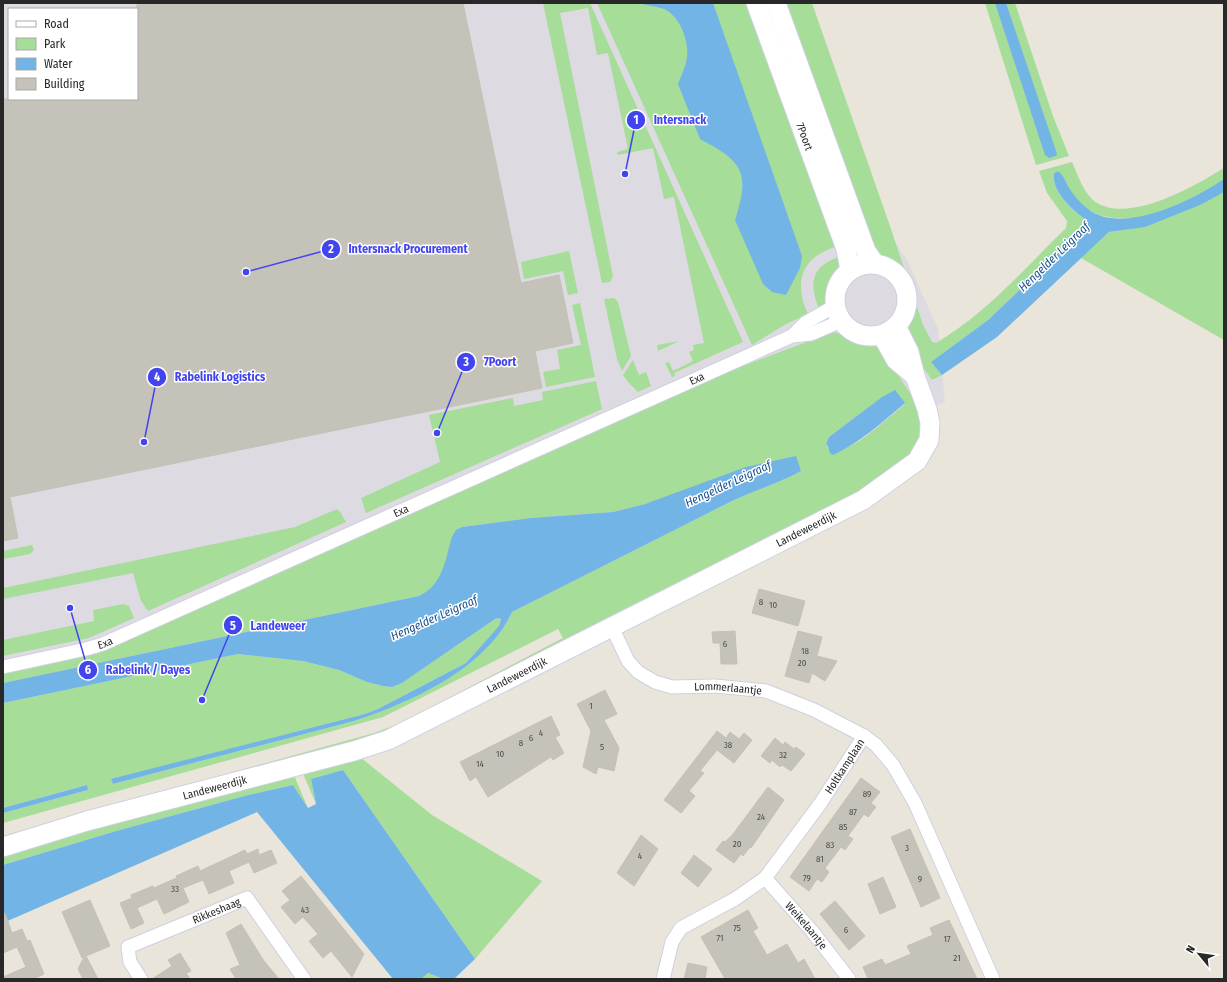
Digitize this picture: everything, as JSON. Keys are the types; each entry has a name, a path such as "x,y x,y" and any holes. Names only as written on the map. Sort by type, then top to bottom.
{"street":[{"name":"7Poort","path":"756,3 846,249 850,270"},
{"name":"7Poort","path":"776,3 866,251 876,264"},
{"path":"867,264 876,264 888,268 893,272 898,277 905,289 907,302 904,315 889,330 871,336 859,335 849,329 838,314 835,292 841,280 850,270 867,264"},
{"name":"Exa","path":"3,666 86,650 103,644 792,336 806,322 838,314"},
{"name":"Landeweerdijk","path":"3,847 87,821 354,752 388,740 863,500 917,461 929,440 930,423 927,409 915,376 896,360 889,330"},
{"name":"Lommerlaantje","path":"612,627 628,661 638,672 655,682 672,686 715,686 766,691 814,710 864,736"},
{"name":"Holtkamplaan","path":"663,979 672,942 681,928 735,898 765,878 815,810 864,736 876,745 894,765 915,803 993,979"},
{"name":"Weikelaantje","path":"765,878 812,931 844,977"},
{"name":"Rikkeshaag","path":"141,979 130,962 128,947 247,898 304,979"}],"shaded area":[{"path":"3,3 798,3 881,220 907,260 938,329 945,402 798,463 503,625 384,709 3,811"}],"green space":[{"path":"543,3 590,3 743,342 674,373 675,376 672,377 665,363 669,362 673,371 693,361 689,352 694,350 693,345 704,343 674,197 664,199 653,148 618,155 617,152 628,149 608,53 597,55 588,8 560,13 613,276 610,282 602,283"},
{"path":"597,3 750,3 837,246 817,255 809,263 802,277 801,292 808,314 786,324 752,345"},
{"path":"778,3 812,3 923,325 932,342 936,343 972,318 1004,290 1066,228 1067,221 1047,193 1039,171 1072,162 1088,195 1097,203 1111,208 1127,208 1162,200 1197,184 1224,168 1224,340 1081,258 1109,232 1130,229 1134,219 1106,217 1084,207 1069,189 1063,176 1058,171 1054,173 1054,180 1059,194 1069,206 1086,220 1086,224 1074,238 988,320 931,362 942,375 932,380 916,354 907,331 910,301 910,290 908,284 898,270 874,253"},
{"path":"985,3 1015,3 1053,116 1069,156 1036,165"},
{"path":"569,251 578,293 568,295 563,271 524,279 521,262"},
{"path":"841,256 840,270 836,285 824,305 819,309 813,283 815,276 818,270 824,265"},
{"path":"614,298 618,302 631,356 622,371 617,359 604,299"},
{"path":"580,303 595,377 546,387 543,372 560,369 557,350 581,345 572,305"},
{"path":"833,332 868,341 883,352 915,401 922,426 917,445 909,457 852,497 369,740 3,841 3,836 374,733 401,723 563,638 558,629 383,717 3,823 3,813 88,790 86,785 3,808 3,703 238,654 303,661 339,670 367,682 392,687 402,683 495,619 501,619 499,626 466,663 378,709 365,714 111,780 113,784 354,721 399,704 445,681 485,650 501,632 512,612 732,501 801,471 683,491 645,504 613,512 531,518 462,527 437,583 430,591 419,596 3,683 3,674 96,654 740,367","holes":["882,397 905,404 870,433 850,446 831,452 826,444 829,437"]},
{"path":"679,341 658,351 657,345"},
{"path":"633,360 639,375 646,372 651,386 638,392 623,375"},
{"path":"596,381 602,409 366,513 361,498 440,462 429,415 513,398 514,406 543,400 542,392"},
{"path":"337,509 346,522 148,611 141,601 133,573 3,599 3,588 295,527"},
{"path":"32,545 34,550 30,554 3,559 3,551"},
{"path":"123,604 129,606 134,618 89,638 3,656 3,640 94,621 93,610"},
{"path":"360,757 432,815 542,881 475,959 343,770 311,779 316,804 302,771"},
{"path":"293,773 308,808 293,785 248,795 116,831 3,865 3,854"},
{"path":"428,973 444,979 420,979"}],"water":[{"path":"640,3 713,3 802,256 800,268 786,295 772,292 763,284 735,220 742,191 740,170 726,155 700,139 678,84 685,67 687,57 685,37 679,23 670,12 661,8"},
{"path":"995,3 1006,3 1057,154 1056,156 1049,158 1045,155"},
{"path":"1058,171 1073,194 1085,207 1103,216 1120,219 1138,217 1177,205 1224,179 1224,192 1200,205 1145,227 1109,232 997,337 942,375 931,362 988,320 1074,238 1086,224 1086,220 1069,206 1059,194 1054,180 1054,173"},
{"path":"895,390 905,403 870,432 843,450 833,455 830,453 826,444 829,437 882,397"},
{"name":"Hengelder Leigraaf","path":"796,456 801,471 732,501 512,612 500,632 466,667 445,681 422,693 399,704 354,721 113,784 111,779 365,714 378,709 466,663 499,626 501,619 495,619 402,683 392,687 367,682 339,670 303,661 238,654 3,703 3,683 419,596 427,591 438,579 445,563 452,537 456,530 462,527 531,518 613,512 645,504 746,467"},
{"path":"343,770 475,959 454,979 444,979 428,973 421,979 393,979 257,812 3,923 3,865 116,831 248,795 293,785 308,808 316,804 311,779"},
{"path":"87,785 88,790 3,813 3,808"}],"building":[{"path":"137,3 463,3 521,283 559,275 573,343 535,351 542,388 10,497 18,538 3,541 3,99 138,100"},
{"path":"759,589 805,601 798,626 752,613"},
{"path":"735,631 737,664 721,664 720,643 713,643 712,632"},
{"path":"798,631 822,637 817,656 837,661 825,681 812,673 809,683 785,676"},
{"path":"605,690 617,714 604,720 619,748 614,771 598,767 596,774 583,767 591,731 577,704"},
{"path":"551,716 560,735 555,737 564,753 553,760 551,757 488,797 476,777 470,781 460,762"},
{"path":"717,731 726,738 730,732 739,739 744,733 752,740 734,763 717,750 700,771 704,773 689,791 695,796 681,813 664,800"},
{"path":"775,738 783,745 785,742 794,749 796,747 805,754 791,771 782,765 780,767 772,760 770,763 761,756"},
{"path":"861,778 880,792 871,803 876,807 868,817 864,814 848,836 853,839 845,850 841,847 825,868 829,872 822,882 817,879 809,891 790,877"},
{"path":"768,787 784,800 751,848 750,847 743,856 741,854 734,863 716,850 723,841 725,842 733,834"},
{"path":"910,829 940,898 921,907 891,837"},
{"path":"641,835 658,849 634,886 617,873"},
{"path":"258,849 259,855 271,850 277,863 254,873 249,862 229,871 234,883 209,894 203,880 183,888 189,902 164,914 157,899 137,908 144,923 131,929 120,903 132,898 131,895 153,886 154,888 177,878 176,876 198,866 200,871 245,850 247,854"},
{"path":"694,855 712,869 698,887 681,873"},
{"path":"301,876 364,954 352,977 331,951 323,958 309,941 318,934 303,917 295,924 281,907 290,900 282,891"},
{"path":"883,877 896,907 880,914 868,884"},
{"path":"90,900 110,946 86,956 98,979 83,979 78,969 84,957 82,958 62,912"},
{"path":"835,901 865,936 849,950 820,914"},
{"path":"748,910 758,928 753,931 767,955 787,944 798,963 804,959 815,979 727,979 724,977 701,937"},
{"path":"5,913 12,933 22,929 27,941 30,940 44,974 34,979 3,979 3,977 26,967 17,947 3,953 3,914"},
{"path":"949,920 977,979 868,979 863,967 882,959 885,965 911,954 907,946 933,935 930,928"},
{"path":"241,924 264,961 279,979 236,979 230,969 240,965 226,933"},
{"path":"180,953 191,971 186,973 190,979 152,979 172,966 168,960"},
{"path":"688,963 707,967 705,979 684,979"}],"place":[{"name":"Intersnack","path":"625,174"},
{"name":"Intersnack Procurement","path":"246,272"},
{"name":"7Poort","path":"437,433"},
{"name":"Rabelink Logistics","path":"144,442"},
{"name":"Rabelink / Dayes","path":"70,608"},
{"name":"Landeweer","path":"202,700"}]}
